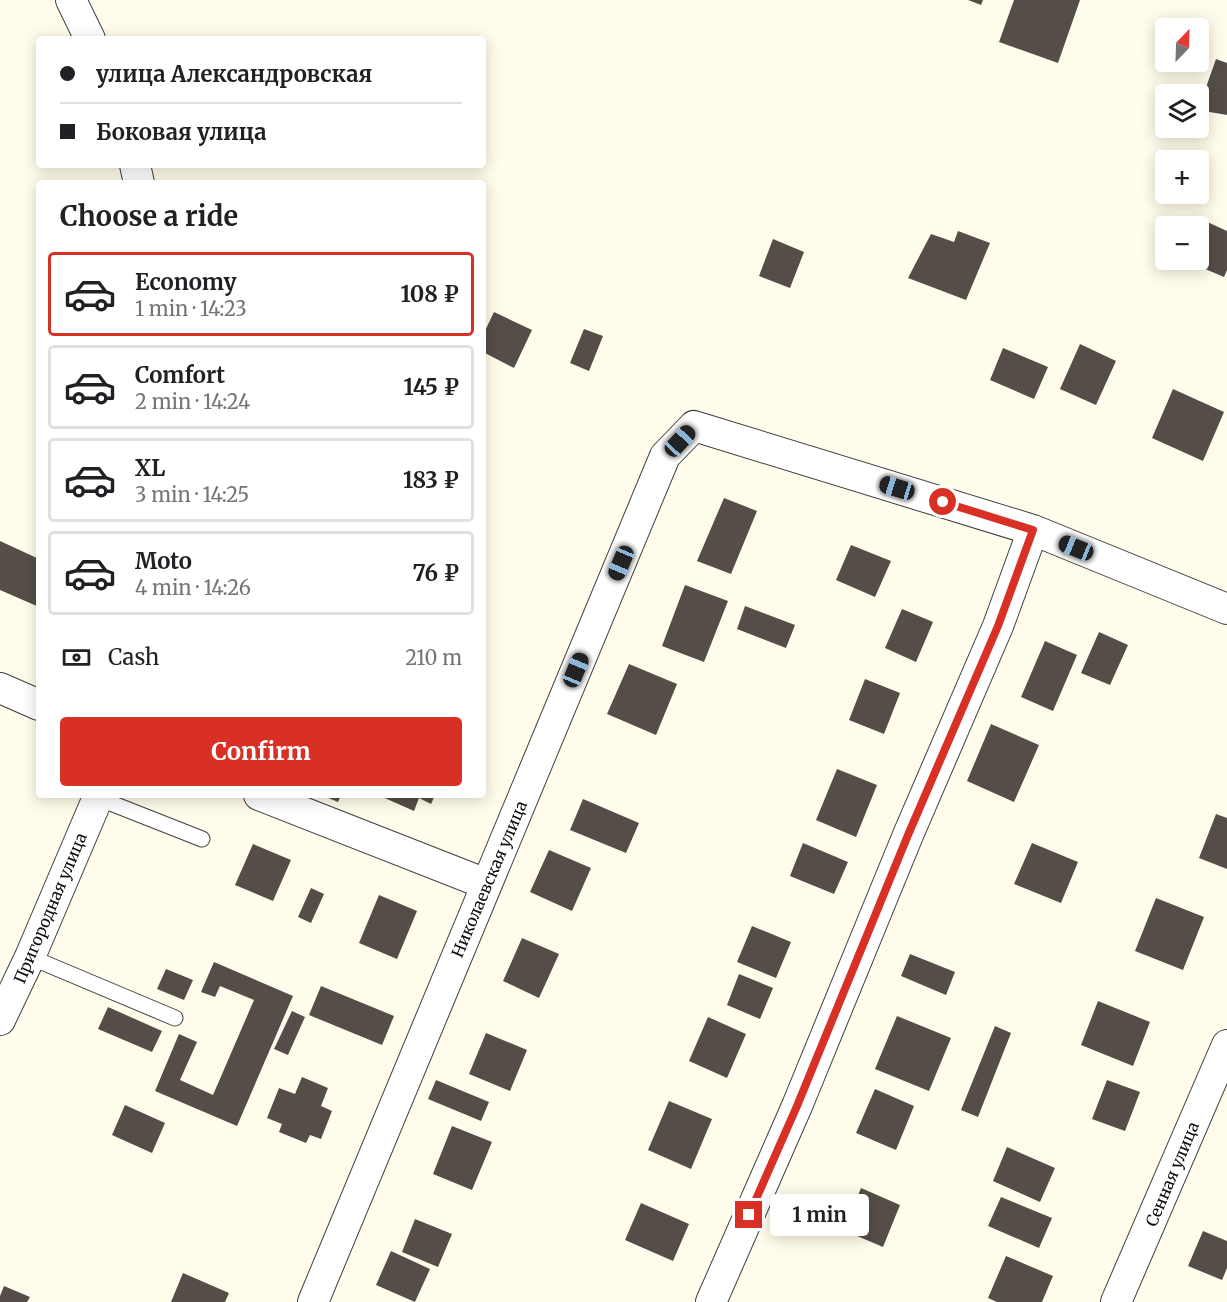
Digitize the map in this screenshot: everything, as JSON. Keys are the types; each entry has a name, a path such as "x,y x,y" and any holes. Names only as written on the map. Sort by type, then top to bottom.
{"street":[{"path":"70,0 88,36"},
{"name":"Николаевская улица","path":"313,1302 665,456 694,426 1033,530"},
{"path":"711,1302 797,1106 908,835 998,626 1033,530 1227,609"},
{"path":"0,688 36,704"},
{"name":"Пригородная улица","path":"0,1020 30,957 97,798"},
{"path":"267,798 486,884"},
{"name":"Сенная улица","path":"1116,1302 1227,1045"}],"lane":[{"path":"103,798 202,839"},
{"path":"30,957 175,1018"}],"building":[{"path":"968,0 983,0 981,5"},
{"path":"1014,0 1080,0 1058,63 999,42"},
{"path":"1216,59 1227,63 1227,115 1209,112 1209,84 1207,84"},
{"path":"1209,223 1227,231 1227,270 1224,277 1208,270"},
{"path":"958,231 990,243 966,300 908,278 931,234 954,242"},
{"path":"773,239 804,252 790,288 759,276"},
{"path":"494,312 532,330 514,368 486,354 486,329"},
{"path":"584,329 603,336 589,371 570,363"},
{"path":"1080,344 1116,361 1096,405 1060,389"},
{"path":"1003,348 1048,367 1034,399 990,380"},
{"path":"1173,389 1224,412 1203,461 1152,438"},
{"path":"724,498 757,511 731,574 697,561"},
{"path":"0,541 36,558 36,606 0,590"},
{"path":"851,545 891,561 875,597 836,580"},
{"path":"685,585 728,601 704,662 662,646"},
{"path":"745,606 795,625 786,648 737,629"},
{"path":"902,609 933,622 916,662 885,648"},
{"path":"1099,632 1128,645 1110,685 1081,673"},
{"path":"1045,641 1077,655 1053,711 1021,697"},
{"path":"629,664 677,684 656,735 607,714"},
{"path":"865,679 900,693 884,734 849,720"},
{"path":"991,724 1039,745 1014,802 967,781"},
{"path":"837,769 877,785 856,837 816,820"},
{"path":"328,798 340,798 338,802"},
{"path":"385,798 419,798 414,811"},
{"path":"419,798 434,798 431,804"},
{"path":"583,799 639,823 626,853 570,830"},
{"path":"1216,814 1227,818 1227,869 1199,858"},
{"path":"803,843 848,862 834,894 790,876"},
{"path":"1032,843 1078,862 1061,903 1014,884"},
{"path":"253,844 291,860 273,901 235,885"},
{"path":"549,850 591,868 572,911 530,892"},
{"path":"311,888 324,894 311,923 298,917"},
{"path":"379,895 417,911 397,959 359,943"},
{"path":"1156,898 1204,917 1183,970 1135,951"},
{"path":"752,926 791,942 776,978 737,962"},
{"path":"522,938 559,954 539,998 503,981"},
{"path":"910,954 955,972 946,995 901,976"},
{"path":"214,962 293,996 237,1126 155,1091 179,1034 197,1042 180,1080 213,1095 254,1000 220,986 215,997 201,992"},
{"path":"166,969 193,980 184,1000 157,989"},
{"path":"739,974 773,988 760,1019 727,1005"},
{"path":"321,986 394,1016 382,1045 309,1015"},
{"path":"1098,1001 1150,1022 1133,1066 1081,1045"},
{"path":"108,1007 162,1031 152,1052 98,1029"},
{"path":"292,1011 305,1017 288,1055 274,1049"},
{"path":"897,1016 951,1038 929,1091 875,1069"},
{"path":"708,1017 746,1034 727,1078 689,1061"},
{"path":"995,1026 1011,1033 978,1117 961,1110"},
{"path":"486,1033 527,1050 510,1091 469,1074"},
{"path":"302,1077 328,1088 321,1106 332,1111 321,1139 310,1135 306,1143 279,1132 282,1124 267,1118 279,1088 295,1094"},
{"path":"436,1080 489,1102 481,1121 428,1099"},
{"path":"1107,1080 1140,1092 1125,1131 1092,1119"},
{"path":"875,1089 914,1106 896,1150 856,1133"},
{"path":"669,1101 712,1119 691,1169 648,1150"},
{"path":"125,1105 165,1123 152,1153 112,1135"},
{"path":"452,1126 492,1142 472,1190 433,1174"},
{"path":"1007,1147 1055,1168 1040,1202 993,1181"},
{"path":"861,1188 900,1205 883,1247 843,1230"},
{"path":"1001,1197 1052,1218 1039,1248 988,1226"},
{"path":"641,1203 689,1224 673,1261 625,1240"},
{"path":"415,1219 452,1234 438,1267 402,1252"},
{"path":"1203,1231 1227,1241 1227,1268 1222,1280 1188,1266"},
{"path":"391,1251 430,1269 415,1302 376,1285"},
{"path":"1006,1256 1053,1276 1042,1302 997,1302 988,1298"},
{"path":"183,1273 229,1293 225,1302 171,1302"},
{"path":"4,1286 30,1297 27,1302 0,1302"}],"route":[{"path":"749,1215 998,626 1033,530 943,502"}]}
